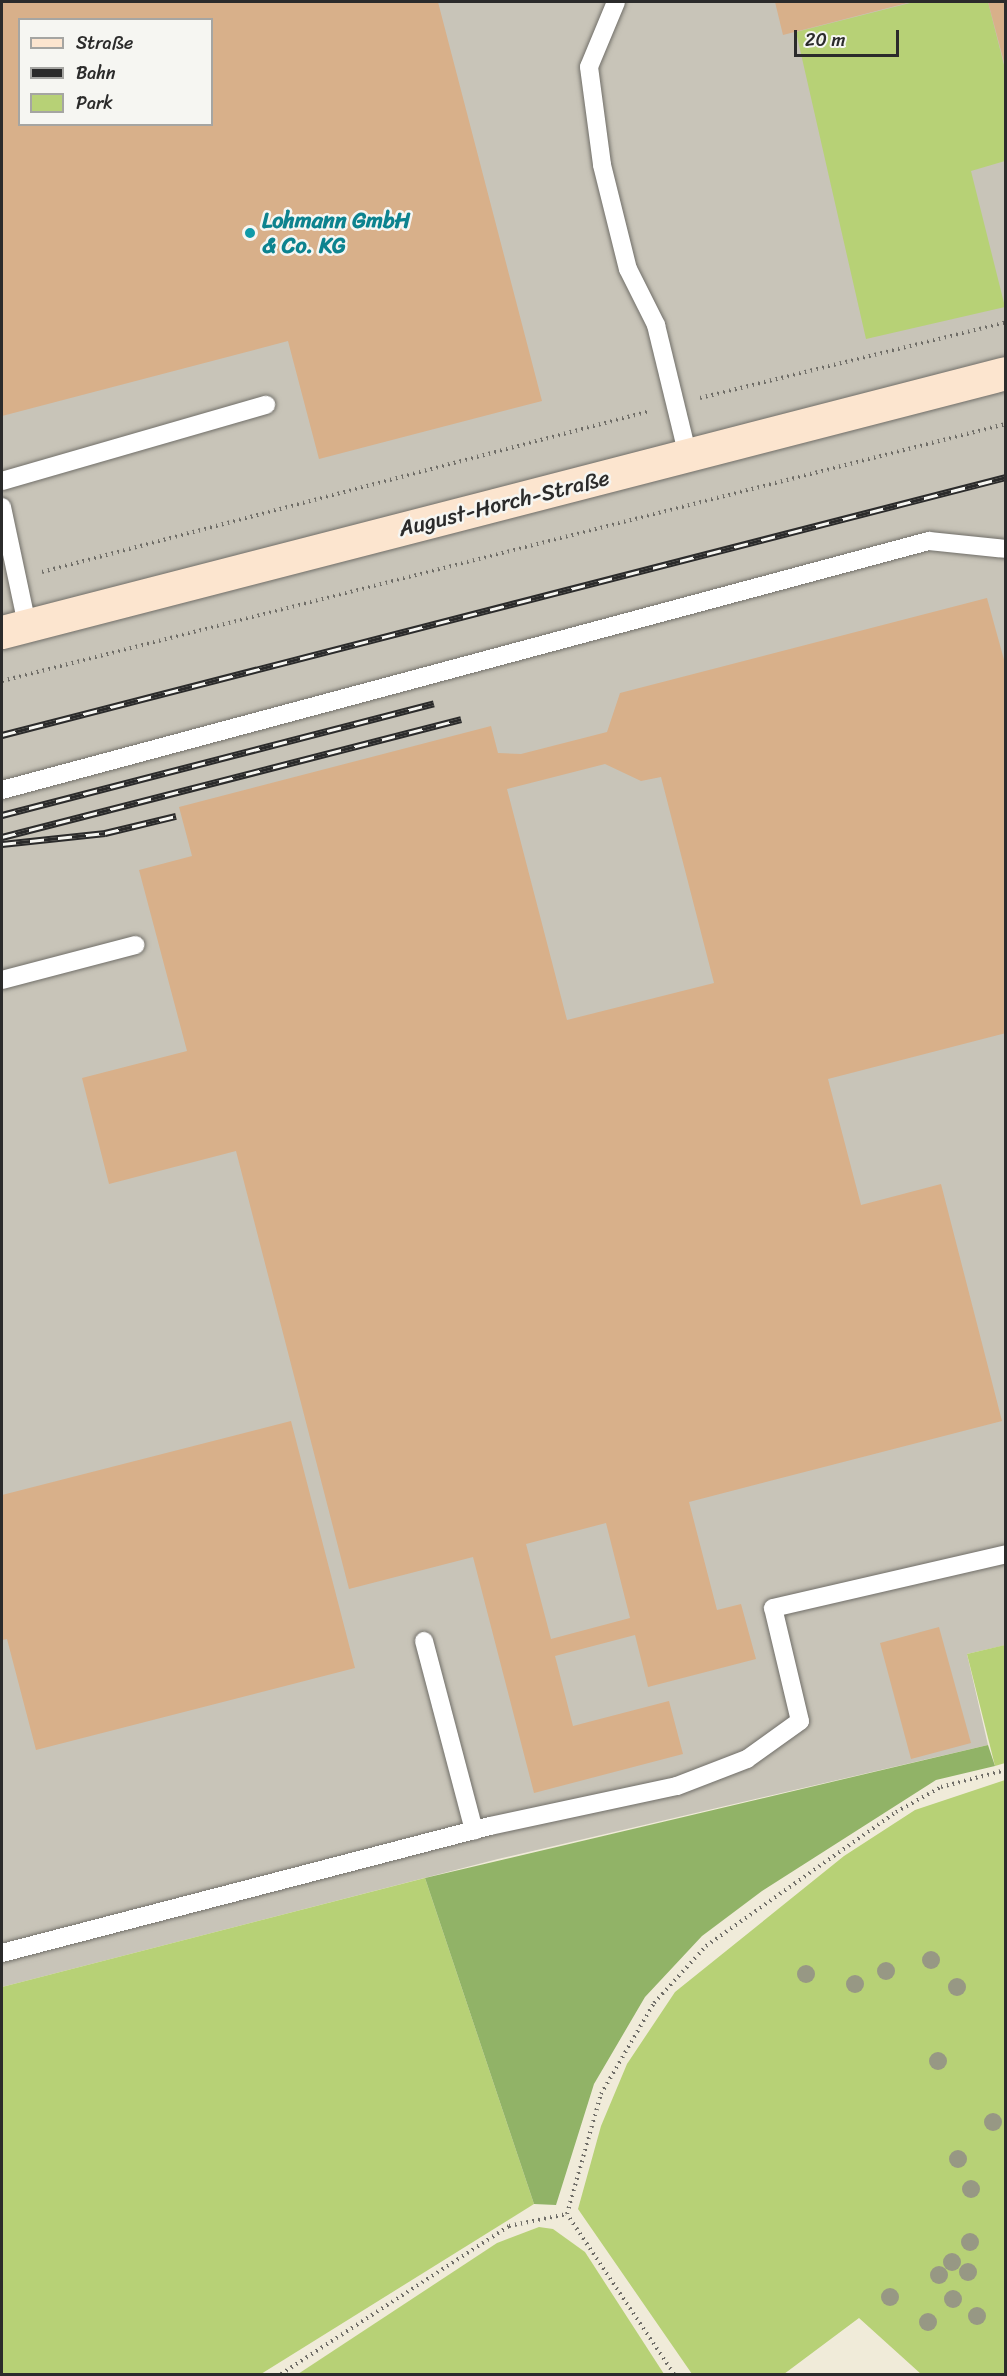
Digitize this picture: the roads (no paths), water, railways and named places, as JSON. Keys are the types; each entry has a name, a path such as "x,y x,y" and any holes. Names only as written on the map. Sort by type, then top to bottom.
{"main road":[{"name":"August-Horch-Straße","path":"14,628 1005,373"}],"lane":[{"path":"616,2 590,67 602,165 628,269 656,326 688,456"},
{"path":"2,481 266,405"},
{"path":"2,507 18,579 14,628"},
{"path":"2,790 929,541 1005,549"},
{"path":"2,980 135,945"},
{"path":"2,1953 474,1830 677,1786 747,1759 800,1721 773,1608 1005,1554"},
{"path":"424,1641 474,1830"}],"railway":[{"path":"2,735 1006,477"},
{"path":"2,815 434,703"},
{"path":"2,837 461,719"},
{"path":"2,844 105,833 176,816"}],"place":[{"name":"Lohmann GmbH & Co. KG","path":"250,233"}]}
